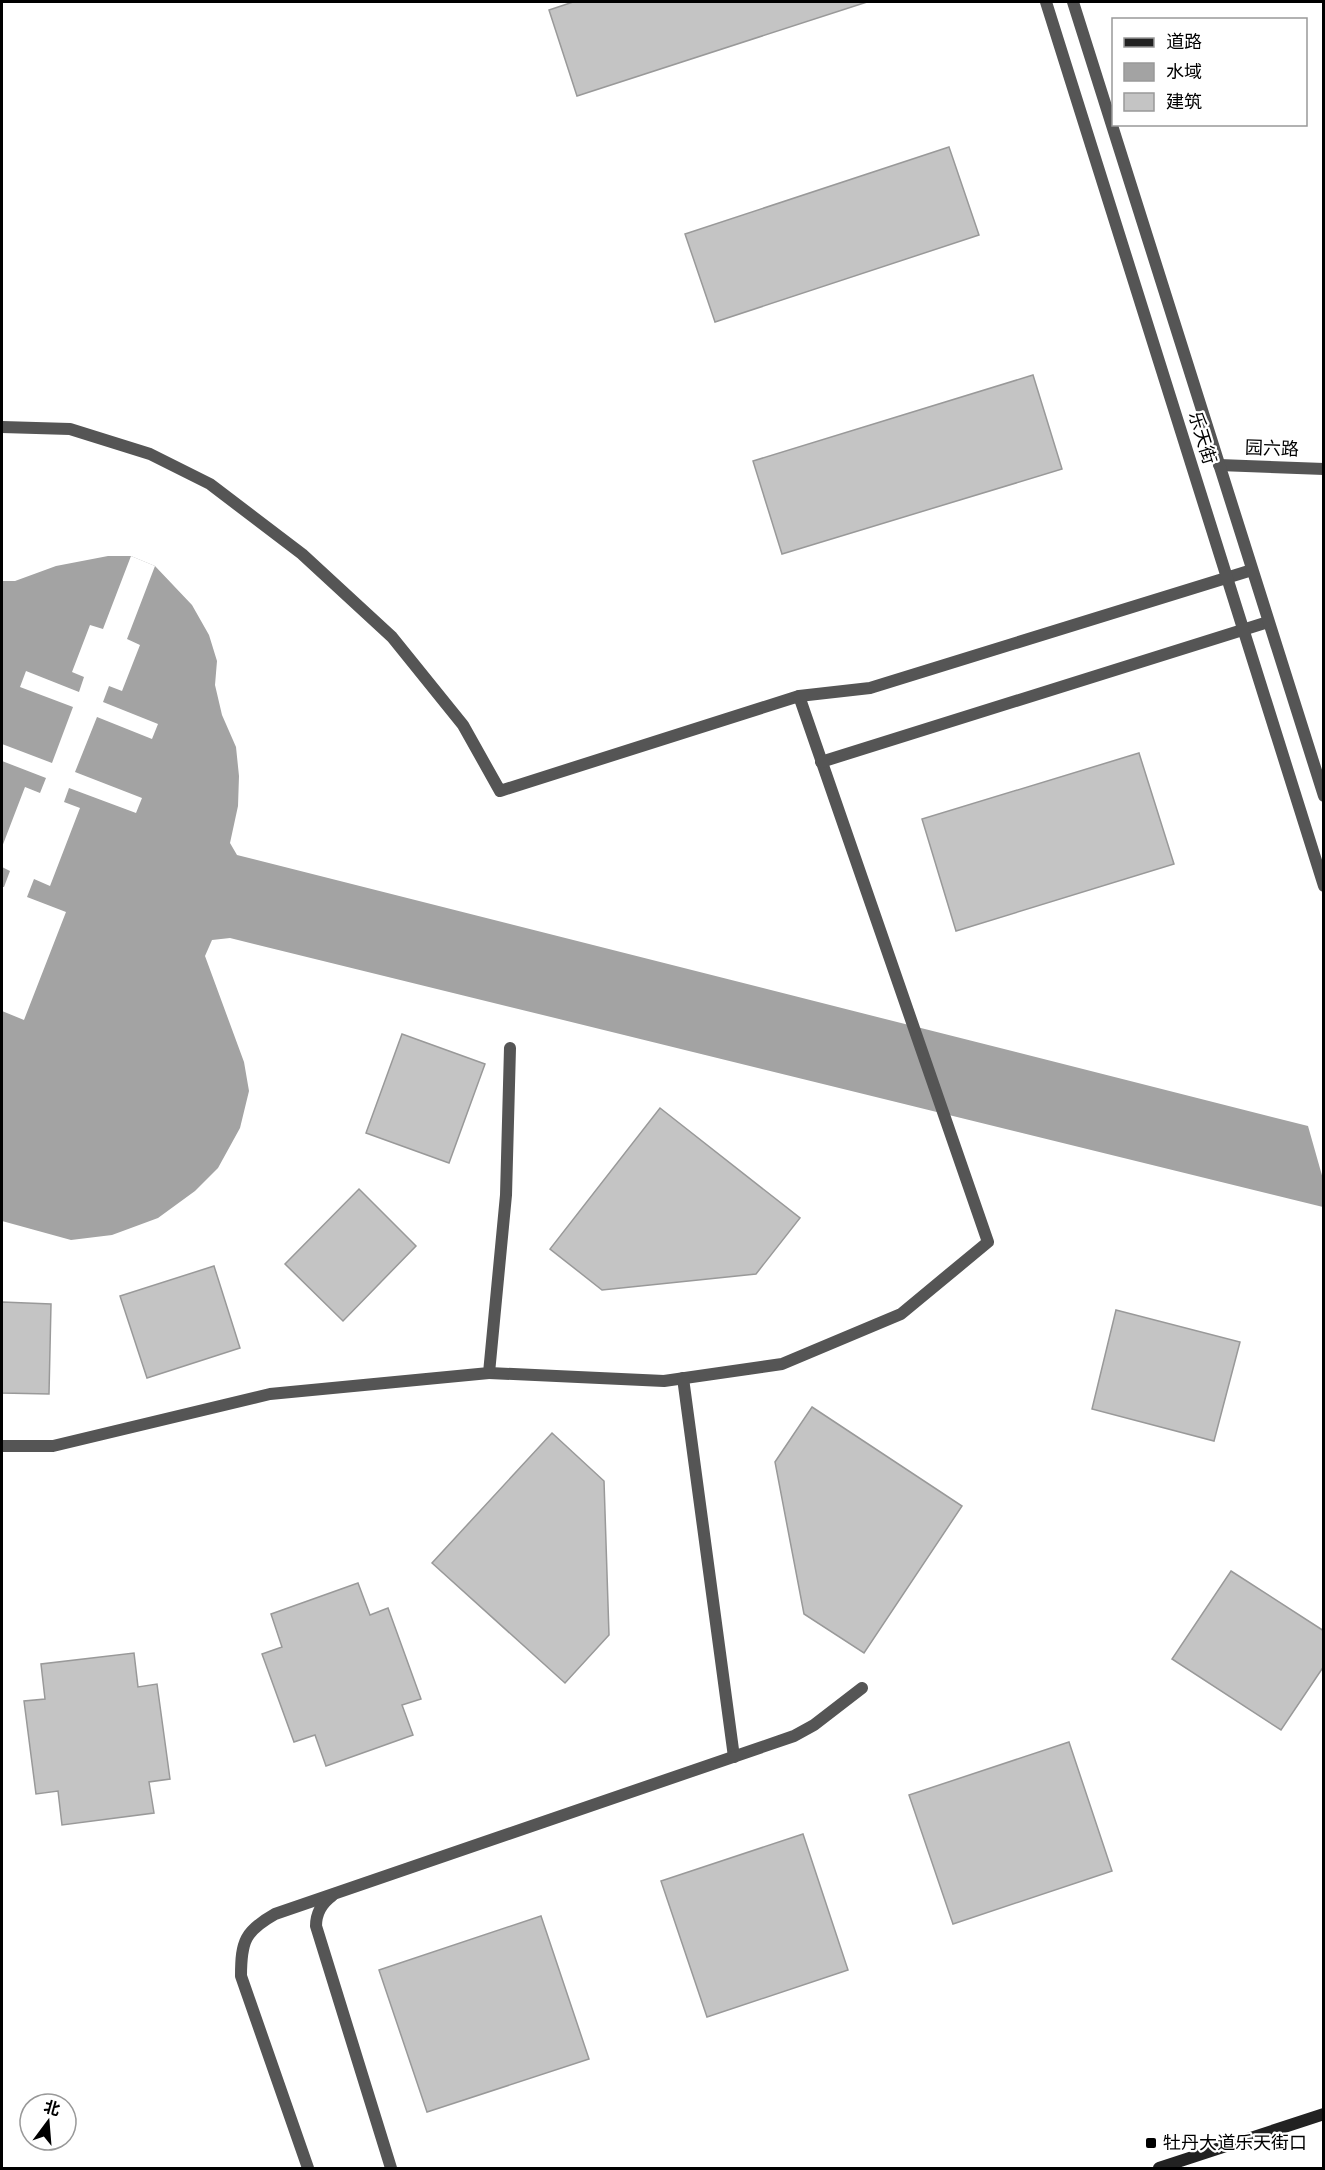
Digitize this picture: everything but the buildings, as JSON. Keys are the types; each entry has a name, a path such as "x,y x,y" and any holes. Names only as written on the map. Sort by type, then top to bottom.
{"main road":[{"path":"1160,2169 1323,2114"}],"street":[{"name":"乐天街","path":"1046,2 1323,886"},
{"name":"乐天街","path":"1073,2 1112,126"},
{"name":"乐天街","path":"1112,126 1323,796"},
{"path":"2,428 70,429 150,454 210,484 302,554 392,637 463,725 501,791 799,696 870,688 1252,570"},
{"name":"园六路","path":"1219,465 1323,469"},
{"path":"821,762 1268,622"},
{"path":"2,1446 53,1446 270,1394 489,1373 664,1381 782,1364 901,1314 988,1242 799,696"},
{"path":"489,1373 506,1196 510,1048"},
{"path":"683,1378 734,1756"},
{"path":"308,2169 242,1976 241,1957 249,1931 258,1923 275,1914 340,1891 794,1736 814,1725 862,1689"},
{"path":"340,1891 320,1908 316,1915 316,1926 391,2169"}],"water":[{"path":"108,556 131,556 155,566 192,605 209,635 217,661 215,685 222,715 236,747 239,776 238,806 230,843 237,855 1308,1126 1323,1179 1323,1207 230,938 212,940 205,956 244,1062 249,1091 240,1128 218,1168 195,1191 158,1218 112,1235 71,1240 2,1221 2,581 15,581 56,566"}],"pier":[{"path":"131,556 155,566 127,639 140,645 122,691 109,686 103,702 158,724 152,739 97,717 75,772 142,798 136,813 69,788 64,802 80,808 50,886 34,879 27,897 66,912 24,1020 2,1011 2,887 10,871 2,867 2,847 25,787 40,793 46,778 2,761 2,744 52,763 73,707 20,687 26,671 79,692 84,677 72,672 90,625 103,629"}],"place":[{"name":"牡丹大道乐天街口","path":"1151,2143"}]}
